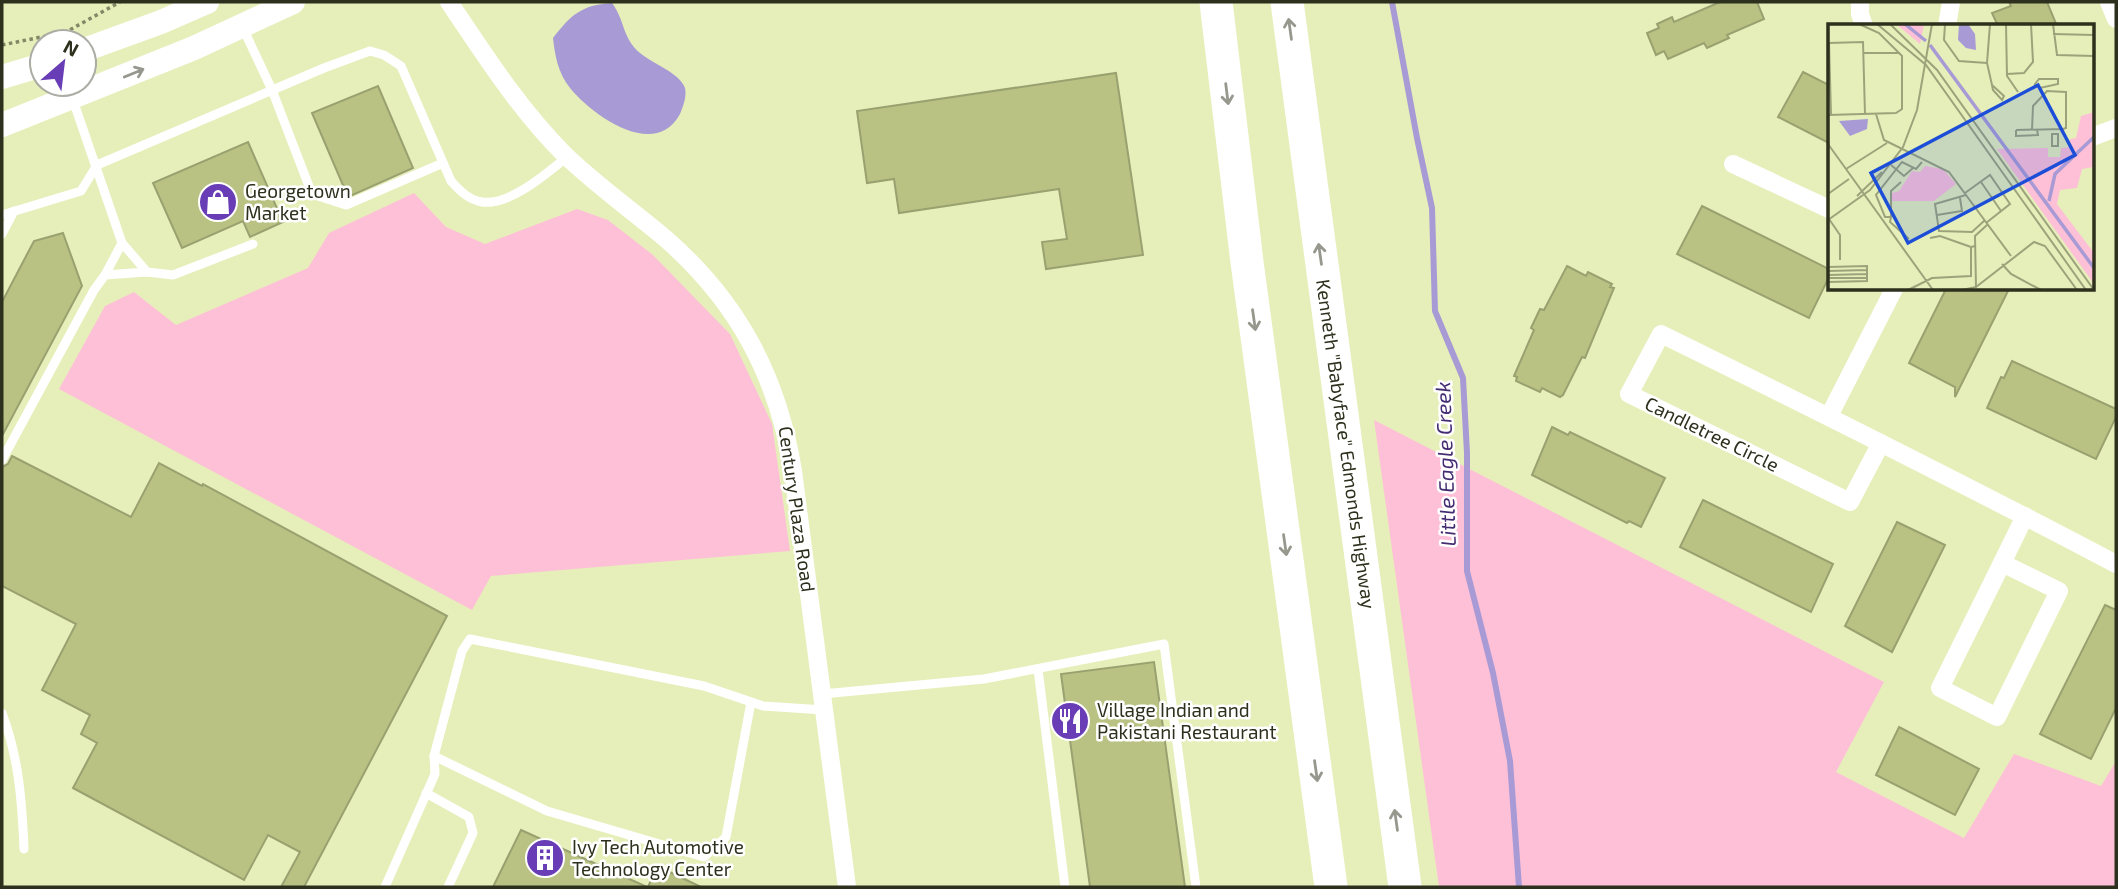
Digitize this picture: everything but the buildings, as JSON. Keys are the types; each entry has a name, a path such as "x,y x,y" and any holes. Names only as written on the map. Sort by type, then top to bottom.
{"highway":[{"path":"1216,2 1248,276 1331,887"},
{"name":"Kenneth \"Babyface\" Edmonds Highway","path":"1287,2 1405,887"}],"main road":[{"path":"98,45 207,2"},
{"path":"98,87 293,2"},
{"path":"2,77 28,69"},
{"path":"2,125 72,98"}],"street":[{"name":"Century Plaza Road","path":"449,2 538,126 567,157 666,239 704,276 746,331 766,370 789,443 848,887"},
{"path":"1860,2 1863,24"},
{"path":"1948,24 1951,2"},
{"path":"2109,2 2116,19"},
{"path":"2094,136 2116,128"},
{"path":"1733,164 1828,209"},
{"path":"1829,416 1893,290"},
{"name":"Candletree Circle","path":"1881,443 1850,502 1629,394 1661,334 1829,416 2116,564"},
{"path":"2002,563 2059,591 1997,717 1940,688 2025,516"}],"lane":[{"path":"242,26 272,90 313,194 346,205 443,163"},
{"path":"2,215 81,191 97,165 370,51 384,55 401,66 451,181 464,195 483,202 507,198 539,180 567,157"},
{"path":"72,98 122,243 147,272"},
{"path":"2,234 14,211"},
{"path":"2,460 122,243"},
{"path":"105,275 147,272 173,275 253,244"},
{"path":"385,887 435,774 435,756 462,651 470,639 704,685 763,706 823,702 984,680 1164,644 1196,887"},
{"path":"1038,669 1065,887"},
{"path":"435,756 547,811 704,857 726,838 751,702"},
{"path":"2,713 14,750 22,790 24,849"},
{"path":"426,793 469,817 473,833 448,887"}],"path":[{"path":"2,45 66,32 120,2"}],"shaded area":[{"path":"612,3 634,47 678,78 685,88 680,114 669,127 656,133 624,129 608,121 570,88 558,64 553,38 565,23 584,9"},
{"path":"414,193 446,227 485,244 577,209 608,220 653,255 730,334 772,424 790,551 491,576 472,610 59,389 105,306 134,292 176,325 308,268 329,233"},
{"path":"1374,420 1884,682 1836,772 1964,838 2014,754 2101,786 2116,761 2116,887 1439,887"}],"waterway":[{"name":"Little Eagle Creek","path":"1392,2 1432,208 1435,311 1463,378 1467,453 1467,571 1493,673 1510,761 1519,887"}],"place":[{"name":"Georgetown Market","path":"218,202"},
{"name":"Village Indian and Pakistani Restaurant","path":"1070,721"},
{"name":"Ivy Tech Automotive Technology Center","path":"545,858"}]}
